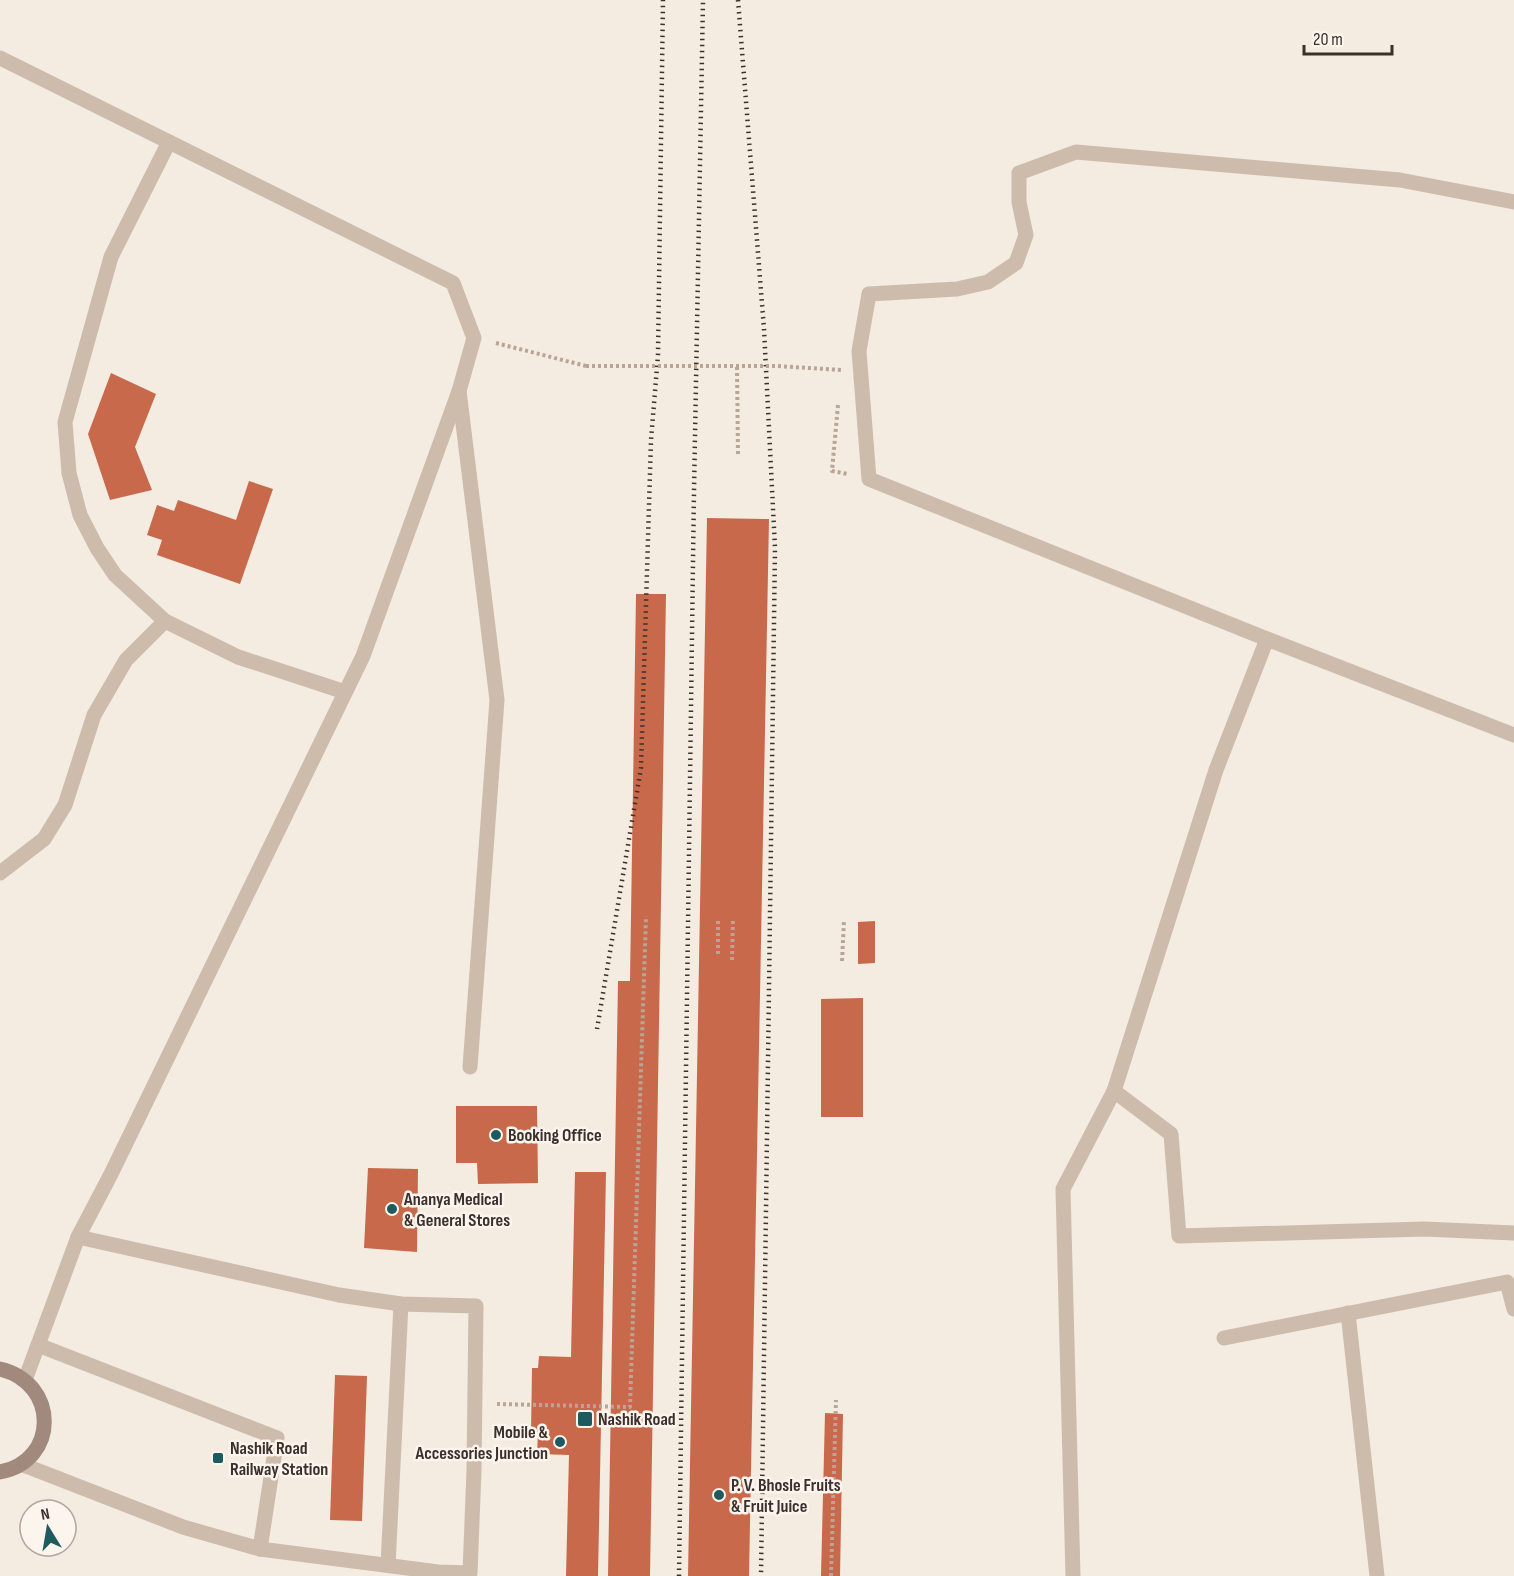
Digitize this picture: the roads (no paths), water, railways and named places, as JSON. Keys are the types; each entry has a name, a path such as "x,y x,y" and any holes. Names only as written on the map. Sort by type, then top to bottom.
{"main road":[{"path":"0,1369 12,1372 25,1380 36,1392 43,1407 44,1423 41,1439 21,1464 0,1472"}],"street":[{"path":"0,58 453,283 474,338 459,391 363,656 117,1163 78,1237 25,1380"},
{"path":"169,142 111,257 65,422 69,473 81,515 97,548 115,574 165,621 238,657 345,692"},
{"path":"1514,202 1400,180 1076,152 1019,173 1019,202 1026,235 1016,262 988,282 957,289 869,294 858,351 869,479 1267,639 1514,735"},
{"path":"459,391 497,700 470,1067"},
{"path":"0,873 44,839 65,805 94,716 126,660 165,621"},
{"path":"1073,1576 1063,1189 1114,1090 1216,770 1267,639"},
{"path":"1114,1090 1171,1134 1179,1236 1425,1229 1514,1233"},
{"path":"21,1464 183,1527 260,1549 438,1572 470,1573 476,1306 401,1304 339,1295 78,1237"},
{"path":"1224,1338 1507,1282 1514,1309"},
{"path":"388,1565 401,1304"},
{"path":"1348,1313 1377,1576"},
{"path":"38,1345 278,1438 260,1549"}],"railway":[{"path":"597,1029 641,768 651,440 658,355 663,0"},
{"path":"679,1576 703,0"},
{"path":"738,0 764,329 775,548 761,1576"}],"place":[{"name":"Booking Office","path":"496,1135"},
{"name":"Ananya Medical & General Stores","path":"392,1209"},
{"name":"Nashik Road","path":"585,1419"},
{"name":"Mobile & Accessories Junction","path":"560,1442"},
{"name":"Nashik Road Railway Station","path":"218,1458"},
{"name":"P. V. Bhosle Fruits & Fruit Juice","path":"719,1495"}]}
